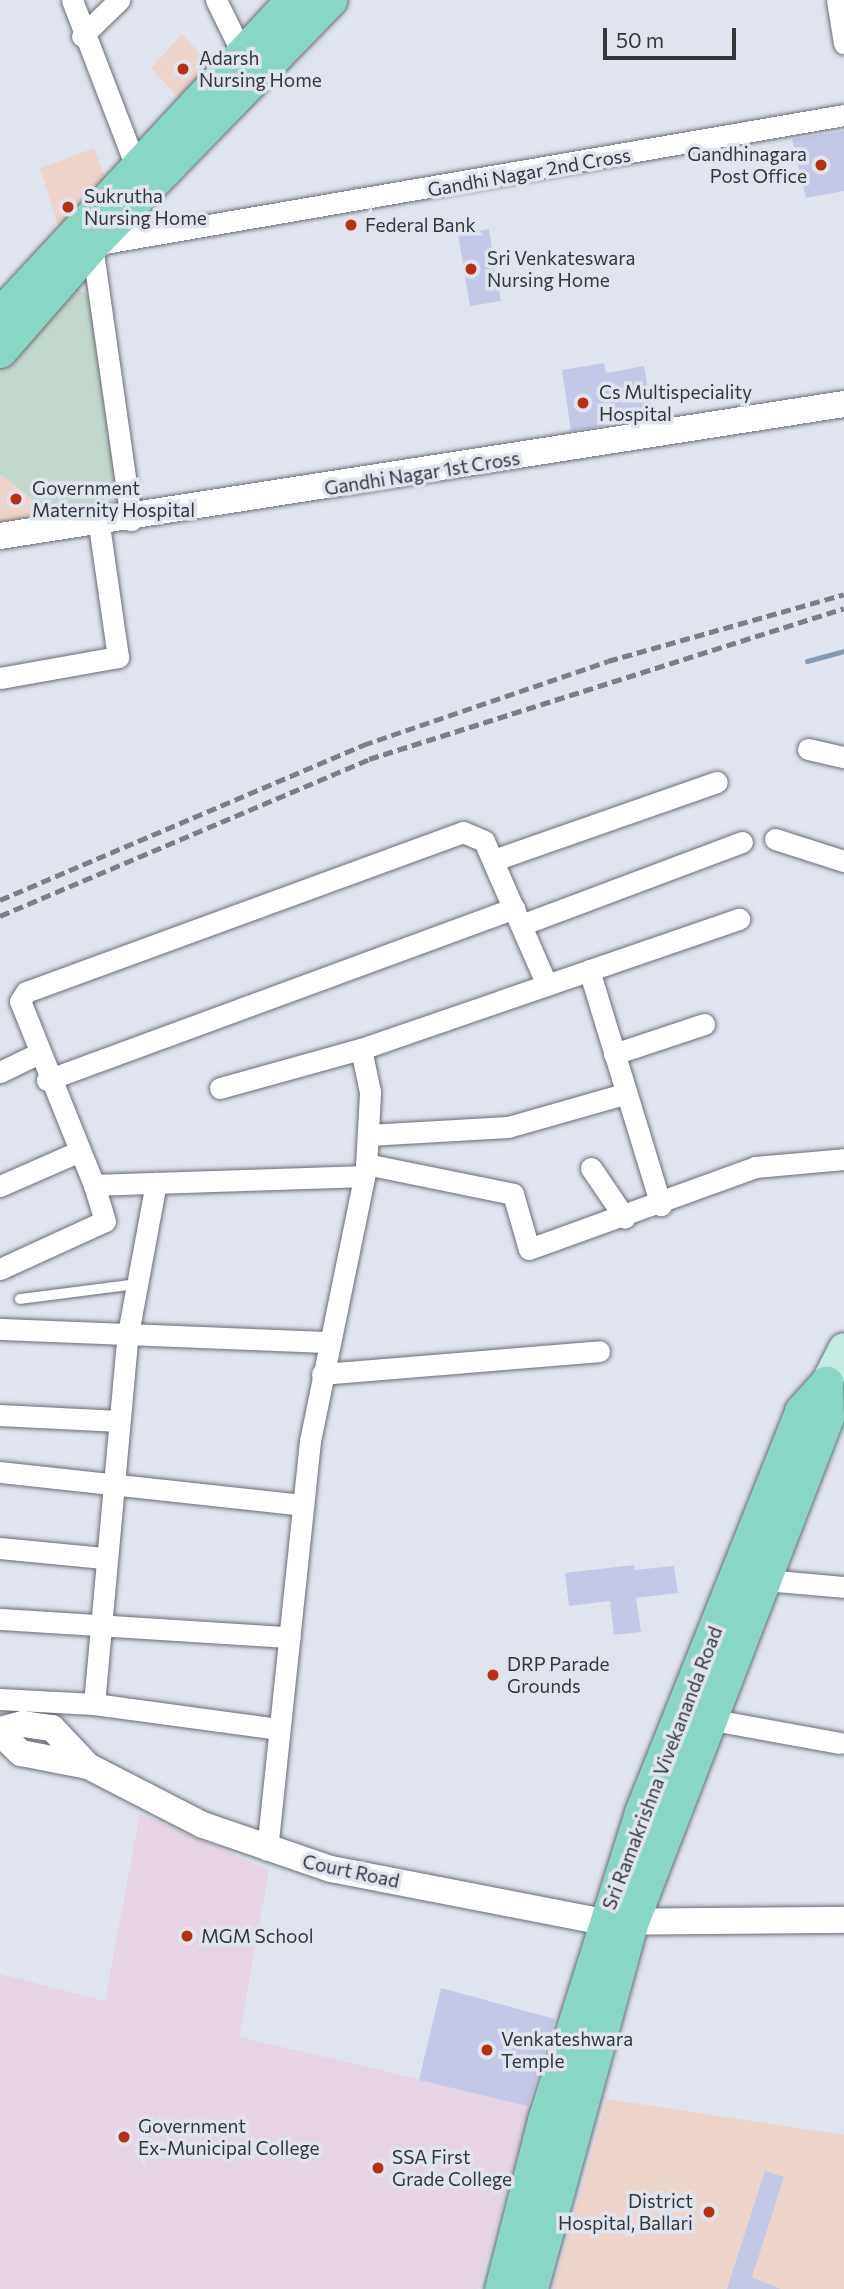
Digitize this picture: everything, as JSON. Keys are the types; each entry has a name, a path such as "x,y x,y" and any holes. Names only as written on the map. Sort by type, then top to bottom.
{"main road":[{"path":"0,351 81,239 242,53 292,0"},
{"path":"142,168 330,0"},
{"path":"0,313 81,239"},
{"name":"Sri Ramakrishna Vivekananda Road","path":"531,2289 617,1923 708,1718 764,1580 827,1416 838,1364"},
{"name":"Sri Ramakrishna Vivekananda Road","path":"501,2289 617,1923 802,1411 838,1364"}],"street":[{"path":"72,0 82,36 142,168"},
{"path":"82,36 119,0"},
{"path":"216,0 242,53"},
{"path":"837,0 844,43"},
{"name":"Gandhi Nagar 2nd Cross","path":"81,239 212,222 844,115"},
{"path":"81,239 131,520"},
{"name":"Gandhi Nagar 1st Cross","path":"0,536 131,520 844,404"},
{"path":"0,678 118,657 99,525"},
{"path":"808,749 844,757"},
{"path":"494,860 717,782"},
{"path":"0,1269 105,1222 94,1185 37,1054 20,1001 26,992 463,832 484,841 547,985"},
{"path":"775,839 844,860"},
{"path":"47,1080 518,916 741,842"},
{"path":"220,1088 361,1049 739,919"},
{"path":"589,970 624,1094 662,1205"},
{"path":"614,1054 704,1024"},
{"path":"267,1850 303,1505 322,1374 365,1170 370,1092 361,1049"},
{"path":"0,1072 37,1054"},
{"path":"368,1135 508,1127 624,1094"},
{"path":"0,1186 78,1152"},
{"path":"94,1185 365,1170 513,1194 529,1249 662,1205 755,1167 844,1159"},
{"path":"591,1168 625,1218"},
{"path":"94,1704 97,1625 127,1339 156,1183"},
{"path":"0,1329 127,1339 328,1342"},
{"path":"322,1374 599,1351"},
{"path":"0,1415 118,1421"},
{"path":"0,1472 303,1505"},
{"path":"0,1548 104,1558"},
{"path":"764,1580 844,1587"},
{"path":"0,1619 289,1637"},
{"path":"0,1699 94,1704 279,1729"},
{"path":"708,1718 840,1743"},
{"name":"Court Road","path":"0,1731 23,1724 52,1728 88,1766 267,1850 617,1923 844,1920"}],"lane":[{"path":"20,1299 137,1284"}],"shaded area":[{"name":"Adarsh Nursing Home","path":"182,34 216,71 182,102 151,68"},
{"name":"Sukrutha Nursing Home","path":"94,148 108,184 59,229 40,168"},
{"name":"Government Maternity Hospital","path":"0,474 65,524 0,531"},
{"path":"140,1814 269,1870 239,2037 532,2106 478,2289 0,2289 0,1974 105,2001"},
{"name":"District Hospital, Ballari","path":"607,2099 844,2135 844,2289 553,2289"}],"green space":[{"path":"71,284 92,298 126,517 65,524 0,474 0,368"}],"building":[{"name":"Gandhinagara Post Office","path":"844,131 844,191 806,198 792,139"},
{"path":"489,229 501,301 470,306 458,234"},
{"path":"604,363 606,373 644,366 653,417 571,431 562,370"},
{"path":"634,1565 634,1570 674,1566 678,1593 636,1598 641,1632 614,1635 610,1601 569,1606 565,1573"},
{"name":"Venkateshwara Temple","path":"441,1988 555,2019 528,2106 419,2080"},
{"path":"765,2171 784,2177 752,2277 781,2289 727,2289"}],"waterway":[{"path":"807,661 844,651"}],"railway":[{"path":"0,900 363,745 608,661 844,594"},
{"path":"0,916 369,759 844,608"}],"place":[{"name":"Adarsh Nursing Home","path":"183,69"},
{"name":"Gandhinagara Post Office","path":"821,165"},
{"name":"Sukrutha Nursing Home","path":"68,207"},
{"name":"Federal Bank","path":"351,225"},
{"name":"Sri Venkateswara Nursing Home","path":"471,269"},
{"name":"Cs Multispeciality Hospital","path":"583,403"},
{"name":"Government Maternity Hospital","path":"16,499"},
{"name":"DRP Parade Grounds","path":"493,1675"},
{"name":"MGM School","path":"187,1936"},
{"name":"Venkateshwara Temple","path":"487,2050"},
{"name":"Government Ex-Municipal College","path":"124,2137"},
{"name":"SSA First Grade College","path":"378,2168"},
{"name":"District Hospital, Ballari","path":"709,2212"}]}
